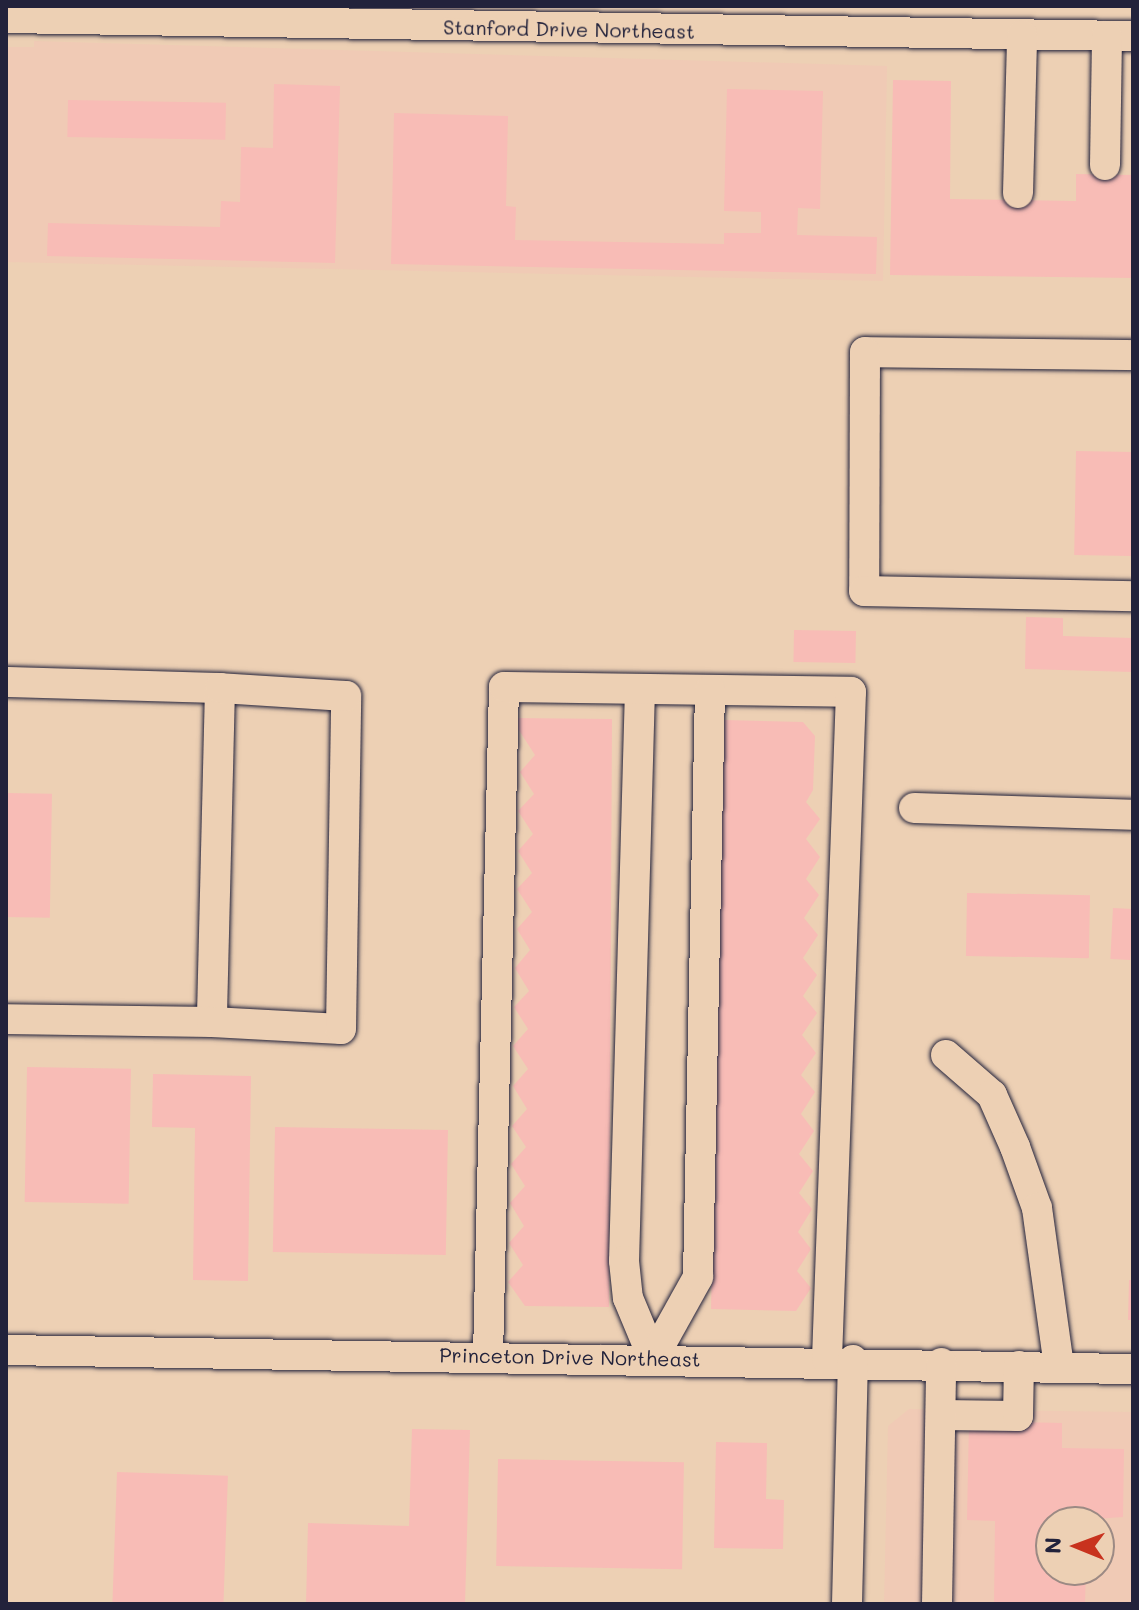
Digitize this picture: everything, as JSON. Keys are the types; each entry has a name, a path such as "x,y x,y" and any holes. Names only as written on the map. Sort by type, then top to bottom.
{"street":[{"name":"Stanford Drive Northeast","path":"6,18 1120,36"},
{"path":"1018,193 1022,35"},
{"path":"1105,165 1120,36"},
{"path":"1133,355 865,352 864,575 864,591 1133,596"},
{"path":"6,682 220,688 346,696 341,1029 212,1022 6,1019"},
{"path":"488,1356 504,687 851,692 840,1360 847,1604"},
{"path":"212,1022 220,688"},
{"path":"640,689 624,1261 628,1298 653,1358"},
{"path":"653,1358 698,1277 710,690"},
{"path":"914,808 1133,815"},
{"path":"946,1055 992,1095 1015,1147 1037,1208 1059,1367"},
{"name":"Princeton Drive Northeast","path":"6,1350 840,1360 1133,1369"},
{"path":"937,1604 941,1363"},
{"path":"941,1415 1018,1416 1019,1366"}],"shaded area":[{"path":"34,41 887,66 883,281 6,262 6,47 34,47"},
{"path":"909,1409 1133,1412 1133,1604 884,1604 888,1426"}],"building":[{"path":"893,80 951,81 950,199 1076,201 1076,174 1133,175 1133,278 890,275"},
{"path":"274,84 340,86 335,263 47,256 48,223 220,227 221,201 240,202 241,147 273,148"},
{"path":"727,89 823,91 820,209 798,208 797,235 877,237 876,274 391,264 394,113 508,116 506,206 516,207 515,240 724,244 724,233 761,233 761,212 724,211"},
{"path":"68,100 226,103 225,140 67,137"},
{"path":"1076,451 1133,452 1131,556 1074,555"},
{"path":"1026,617 1063,618 1063,636 1133,638 1133,672 1025,669"},
{"path":"794,630 856,631 855,663 793,662"},
{"path":"511,718 612,719 609,1307 525,1306 508,1282 523,1265 509,1243 524,1226 510,1203 525,1186 511,1164 526,1147 512,1126 527,1109 513,1086 528,1069 513,1046 528,1029 514,1007 529,991 515,968 530,950 517,929 532,912 517,889 532,873 518,851 533,834 518,811 534,794 520,772 535,755"},
{"path":"724,720 803,722 815,736 813,790 806,802 820,819 806,839 820,857 806,879 819,895 804,918 818,935 803,958 817,975 803,996 817,1013 802,1035 816,1053 801,1075 815,1092 801,1114 814,1131 799,1154 813,1171 799,1193 812,1209 798,1232 811,1249 797,1271 811,1288 796,1311 711,1309"},
{"path":"6,793 52,794 50,918 6,917"},
{"path":"967,893 1090,895 1089,958 966,956"},
{"path":"1113,908 1133,909 1130,960 1110,959"},
{"path":"27,1067 131,1069 129,1204 25,1202"},
{"path":"153,1074 251,1076 248,1281 193,1280 195,1128 152,1127"},
{"path":"275,1127 448,1130 446,1255 273,1252"},
{"path":"1129,1280 1133,1280 1133,1320 1128,1320"},
{"path":"969,1421 1062,1423 1062,1448 1124,1449 1123,1517 1115,1518 1115,1506 1035,1506 1035,1586 1086,1586 1085,1604 994,1604 995,1521 967,1520"},
{"path":"412,1429 470,1430 465,1604 306,1604 308,1523 409,1526"},
{"path":"716,1442 767,1443 766,1499 784,1500 783,1549 714,1548"},
{"path":"498,1459 684,1462 682,1569 496,1566"},
{"path":"117,1472 228,1476 223,1604 112,1604"}]}
